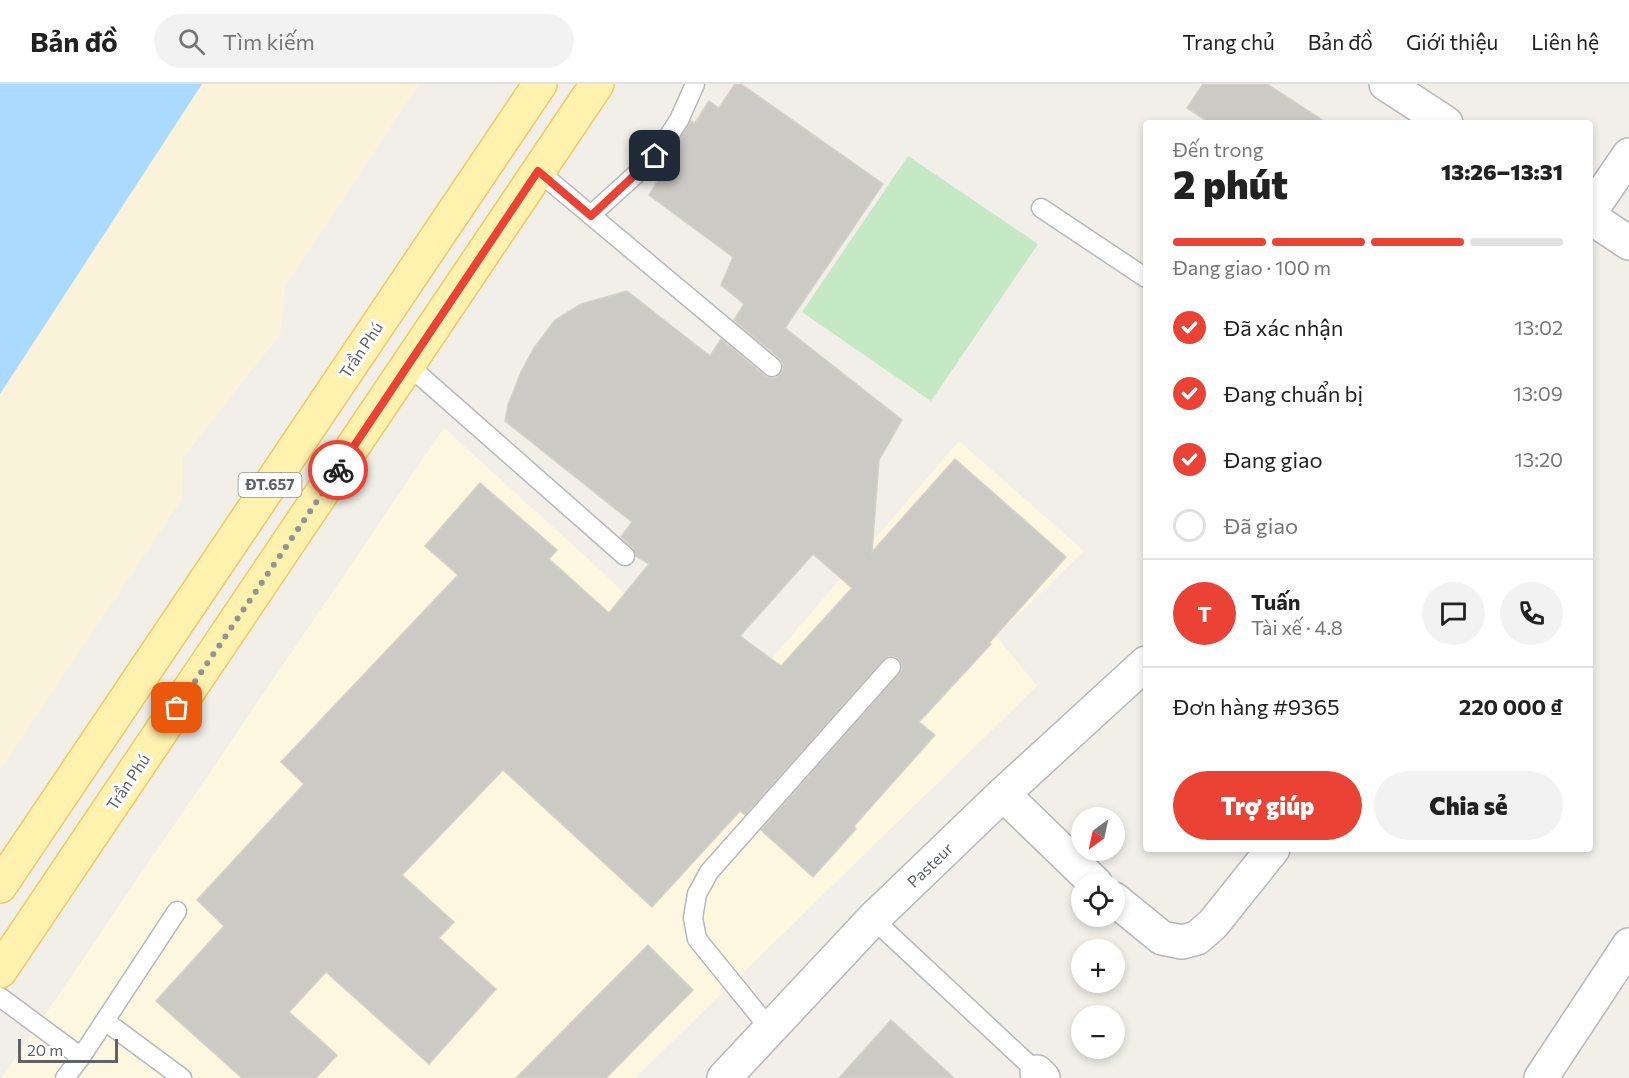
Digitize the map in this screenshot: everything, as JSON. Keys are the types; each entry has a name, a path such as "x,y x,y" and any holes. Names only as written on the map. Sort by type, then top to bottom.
{"main road":[{"name":"Trần Phú","path":"0,886 540,84"},
{"name":"Trần Phú","path":"0,971 597,84"}],"street":[{"path":"1386,84 1441,120"},
{"path":"1593,208 1629,155"},
{"path":"1593,219 1629,243"},
{"name":"Pasteur","path":"724,1078 873,919 1003,794 1143,666"},
{"path":"1003,794 1085,873"},
{"path":"1125,908 1162,938 1182,942 1197,938 1213,924 1271,852"},
{"path":"1541,1078 1629,945"}],"lane":[{"path":"591,216 655,156 679,120 695,84"},
{"path":"538,171 772,367"},
{"path":"1041,208 1143,276"},
{"path":"408,364 625,556"},
{"path":"770,1029 697,939 693,918 697,894 709,872 891,667"},
{"path":"65,1078 177,911"},
{"path":"873,919 1040,1075"},
{"path":"0,997 81,1057"},
{"path":"105,1021 182,1078"}],"shaded area":[{"path":"444,428 737,699 959,441 1084,551 996,636 1037,686 635,1078 2,1078"}],"green space":[{"path":"908,156 1038,244 931,401 802,312"}],"sand":[{"path":"202,84 419,84 285,286 281,333 183,458 182,499 0,770 0,394"}],"water":[{"path":"0,84 202,84 0,394"}],"building":[{"path":"735,84 741,84 883,184 785,328 902,420 879,460 872,552 955,459 1066,557 989,643 991,644 919,722 935,735 854,826 856,829 813,877 761,830 899,674 902,664 894,656 888,656 883,660 745,815 740,811 652,907 503,770 402,875 454,922 439,938 496,989 429,1064 326,972 289,1012 337,1055 316,1078 242,1078 156,1001 224,926 197,900 304,784 281,762 458,575 425,546 480,483 557,550 549,559 609,613 649,564 636,556 633,548 621,537 632,522 505,421 508,405 521,372 534,348 555,320 581,304 627,291 710,356 721,339 765,376 775,378 783,370 780,359 734,320 744,304 721,285 733,257 649,195 678,149 675,147 691,121 695,123 709,101 719,108","holes":["813,554 852,588 781,666 740,636"]},
{"path":"1203,84 1267,84 1322,120 1205,120 1187,108"},
{"path":"648,945 693,990 606,1078 516,1078"},
{"path":"891,1020 954,1078 839,1078"}],"way so far":[{"path":"177,708 338,470"}],"route":[{"path":"338,470 538,171 591,216 655,156"}]}
